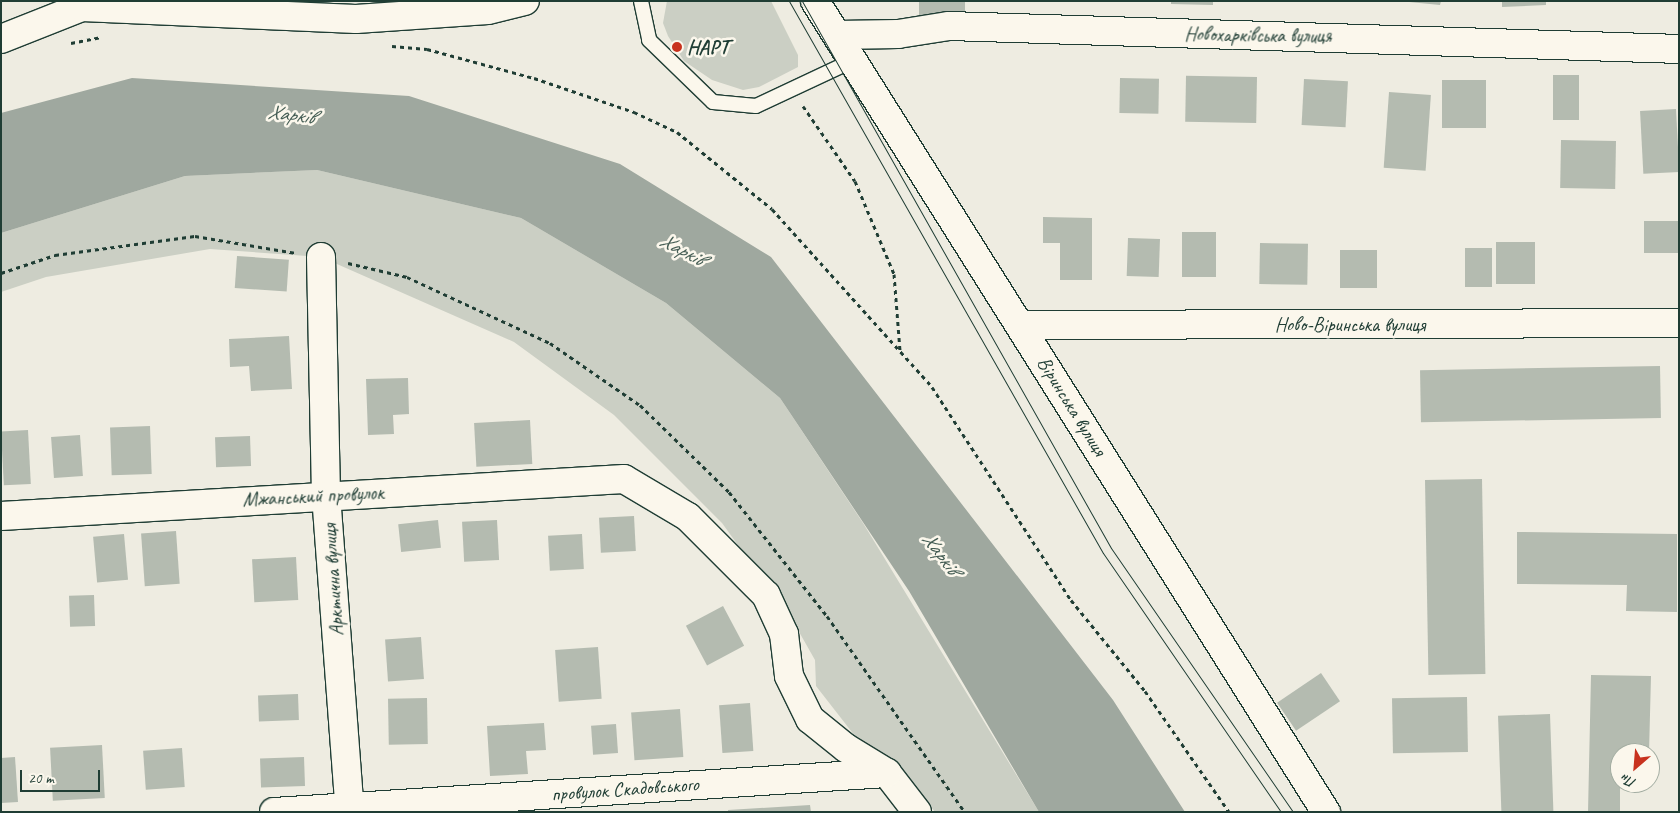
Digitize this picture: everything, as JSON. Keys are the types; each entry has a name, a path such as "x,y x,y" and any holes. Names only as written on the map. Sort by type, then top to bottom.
{"street":[{"path":"1,40 82,7 356,19 488,10 524,1"},
{"name":"Віринська вулиця","path":"814,1 854,60 1326,812"},
{"name":"Новохарківська вулиця","path":"837,36 898,34 949,26 1679,49"},
{"name":"Арктична вулиця","path":"321,257 326,495 350,809"},
{"name":"Ново-Віринська вулиця","path":"1021,325 1679,323"},
{"name":"Мжанський провулок","path":"1,516 326,495 624,479 688,517 766,595 784,634 789,676 810,719 846,748 887,773"},
{"path":"887,773 916,812"},
{"name":"провулок Скадовського","path":"274,812 350,809 887,773"}],"lane":[{"path":"641,1 649,40 713,102 756,106 854,60"}],"path":[{"path":"65,44 111,35"},
{"path":"388,45 427,49 534,78 634,112 677,132 772,209 932,387 1071,600 1145,691 1229,812"},
{"path":"792,89 855,181 891,265 900,350"},
{"path":"1,273 55,255 195,236 321,257 407,277 541,338 640,405 729,492 826,616 965,812"}],"shaded area":[{"path":"667,1 771,1 798,55 798,67 759,87 743,90 712,80 684,61 668,36 663,23"},
{"path":"317,170 521,218 666,303 780,398 863,523 1039,812 935,812 903,772 862,745 816,686 815,660 794,623 722,523 614,415 514,342 321,257 210,249 46,277 1,292 1,233 185,176"}],"water":[{"name":"Харків","path":"132,78 409,96 620,164 771,257 1113,700 1185,812 1039,812 909,591 780,398 666,303 521,218 317,170 185,176 1,233 1,113"}],"building":[{"path":"919,1 965,1 965,16 919,16"},
{"path":"1171,1 1213,1 1213,5 1171,4"},
{"path":"1399,1 1441,1 1440,5"},
{"path":"1502,1 1546,1 1546,5 1502,7"},
{"path":"1553,75 1579,75 1579,120 1553,120"},
{"path":"1186,76 1257,77 1256,123 1185,122"},
{"path":"1120,78 1159,79 1158,114 1119,113"},
{"path":"1304,79 1348,81 1346,127 1302,125"},
{"path":"1442,80 1486,80 1486,128 1442,128"},
{"path":"1389,92 1431,95 1426,171 1384,168"},
{"path":"1676,109 1679,172 1643,174 1640,111"},
{"path":"1561,140 1616,141 1615,189 1560,188"},
{"path":"1043,217 1092,218 1092,280 1060,280 1060,243 1043,243"},
{"path":"1644,221 1679,221 1679,253 1644,253"},
{"path":"1182,232 1216,232 1216,277 1182,277"},
{"path":"1128,238 1160,239 1159,277 1127,276"},
{"path":"1496,242 1535,242 1535,284 1496,284"},
{"path":"1260,243 1308,244 1307,285 1259,284"},
{"path":"1465,248 1492,248 1492,287 1465,287"},
{"path":"1340,250 1377,250 1377,288 1340,288"},
{"path":"237,256 289,260 287,292 235,288"},
{"path":"289,336 292,389 251,391 249,366 230,367 229,339"},
{"path":"1660,366 1661,418 1421,422 1420,370"},
{"path":"408,378 409,414 393,415 394,434 368,435 366,379"},
{"path":"530,420 532,464 476,467 474,423"},
{"path":"150,426 152,474 112,475 110,427"},
{"path":"28,430 31,484 4,485 1,431"},
{"path":"80,435 83,476 54,478 51,437"},
{"path":"250,436 251,466 216,467 215,437"},
{"path":"1482,479 1485,674 1428,675 1425,480"},
{"path":"634,516 636,551 601,553 599,518"},
{"path":"438,520 441,548 401,552 398,524"},
{"path":"497,520 499,560 464,562 462,522"},
{"path":"176,531 180,584 145,586 141,533"},
{"path":"1517,532 1677,534 1677,612 1626,611 1627,585 1517,584"},
{"path":"124,534 128,580 97,583 93,537"},
{"path":"582,534 584,569 550,571 548,536"},
{"path":"296,557 298,600 254,602 252,559"},
{"path":"94,595 95,626 70,627 69,596"},
{"path":"723,606 744,646 707,665 686,626"},
{"path":"421,637 424,679 388,681 385,640"},
{"path":"598,647 602,699 559,702 555,650"},
{"path":"1321,673 1340,701 1296,731 1277,703"},
{"path":"1591,675 1651,676 1649,743 1610,743 1610,793 1620,793 1620,812 1588,812"},
{"path":"298,694 299,720 259,721 258,695"},
{"path":"1467,697 1468,752 1393,753 1392,698"},
{"path":"427,698 428,744 389,745 388,699"},
{"path":"750,703 753,751 722,753 719,705"},
{"path":"680,709 683,757 634,760 631,712"},
{"path":"1550,714 1553,812 1501,812 1498,716"},
{"path":"544,723 546,750 526,751 528,774 490,776 487,726"},
{"path":"616,724 618,753 593,755 591,726"},
{"path":"102,745 105,798 53,801 50,748"},
{"path":"182,748 185,787 146,790 143,751"},
{"path":"15,757 18,802 1,803 1,758"},
{"path":"304,757 305,786 261,788 260,759"},
{"path":"810,805 811,812 728,812 728,810"}],"tram line":[{"path":"789,1 1103,553 1281,812"},
{"path":"802,1 1111,548 1293,812"}],"place":[{"name":"НАРТ","path":"677,47"}]}
